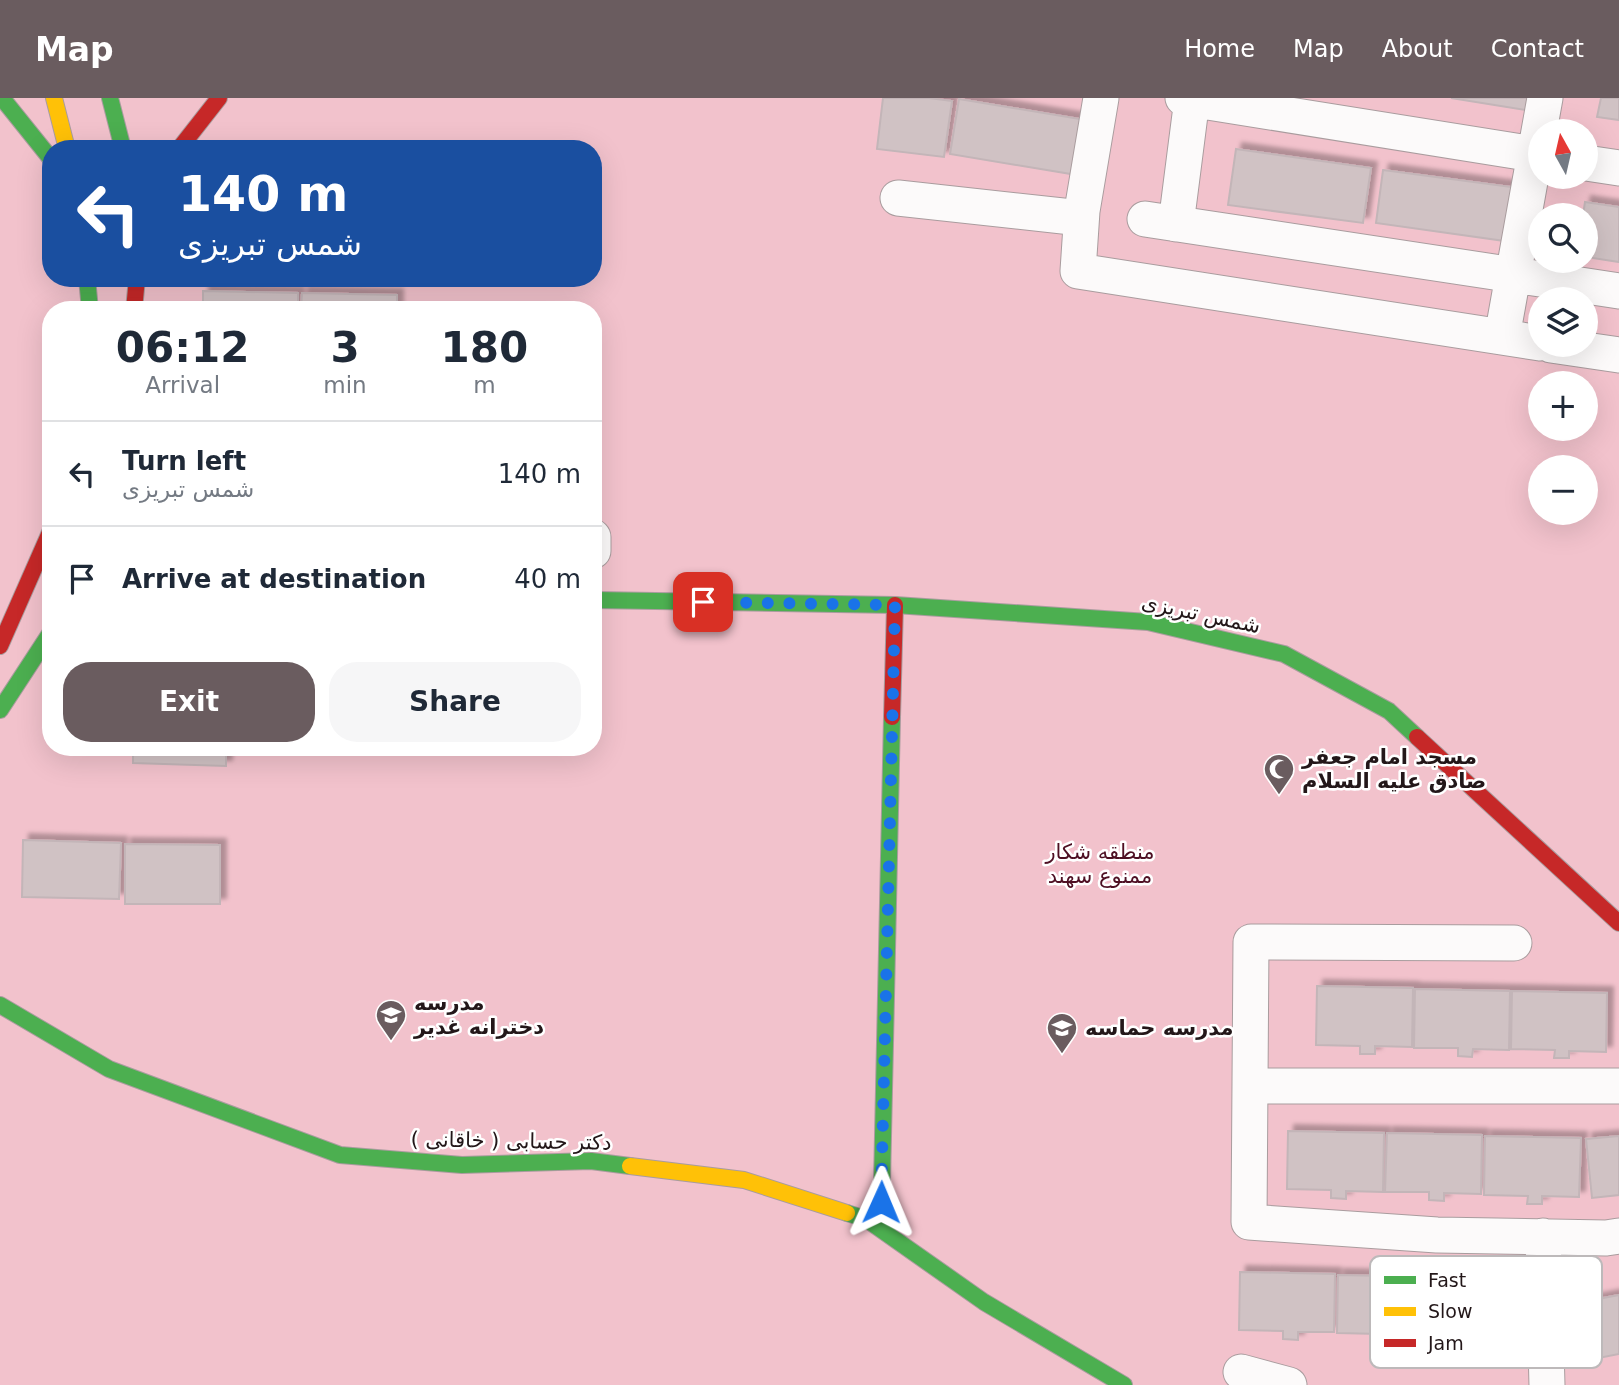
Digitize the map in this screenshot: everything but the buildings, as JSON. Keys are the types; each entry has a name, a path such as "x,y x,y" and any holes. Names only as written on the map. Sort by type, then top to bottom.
{"street":[{"path":"2,98 42,148"},
{"path":"54,98 65,140"},
{"path":"110,98 121,140"},
{"path":"186,140 219,98"},
{"path":"1101,98 1082,218 1078,271 1528,341"},
{"path":"1542,119 1545,98"},
{"path":"1528,153 1187,99 1161,221 1619,291"},
{"path":"1598,165 1619,168"},
{"path":"1502,337 1531,189"},
{"path":"898,198 1082,218"},
{"path":"1598,352 1619,355"},
{"path":"0,646 42,550"},
{"name":"شمس تبریزی","path":"602,600 895,605 1148,622 1284,654 1390,711 1619,923"},
{"path":"881,1229 895,605"},
{"path":"0,710 42,646"},
{"path":"1514,943 1251,942 1249,1222 1437,1235 1619,1236"},
{"name":"دکتر حسابی ( خاقانی )","path":"0,1005 109,1069 340,1155 462,1165 591,1161 744,1180 866,1219 984,1302 1124,1385"},
{"path":"1250,1086 1619,1086"},
{"path":"1543,1236 1544,1256"},
{"path":"1241,1372 1289,1385"}],"green space":[{"name":"منطقه شکار ممنوع سهند","path":"0,98 1619,98 1619,1385 0,1385"}],"traffic: fast":[{"path":"2,98 42,148"},
{"path":"110,98 121,140"},
{"path":"88,287 89,301"},
{"path":"602,600 895,605 1148,622 1284,654 1389,711 1417,737"},
{"path":"0,710 42,646"},
{"path":"881,1229 892,717"},
{"path":"0,1005 109,1069 340,1155 462,1165 591,1161 630,1166"},
{"path":"847,1213 866,1219 984,1302 1124,1385"}],"traffic: slow":[{"path":"54,98 65,140"},
{"path":"630,1166 744,1180 847,1213"}],"traffic: jam":[{"path":"186,140 219,98"},
{"path":"135,301 136,287"},
{"path":"0,646 42,550"},
{"path":"892,717 895,605"},
{"path":"1417,737 1619,923"}],"place":[{"name":"مسجد امام جعفر صادق علیه السلام","path":"1279,796"},
{"name":"مدرسه دخترانه غدیر","path":"391,1042"},
{"name":"مدرسه حماسه","path":"1062,1055"}],"route":[{"path":"703,602 895,605 881,1202"}]}
